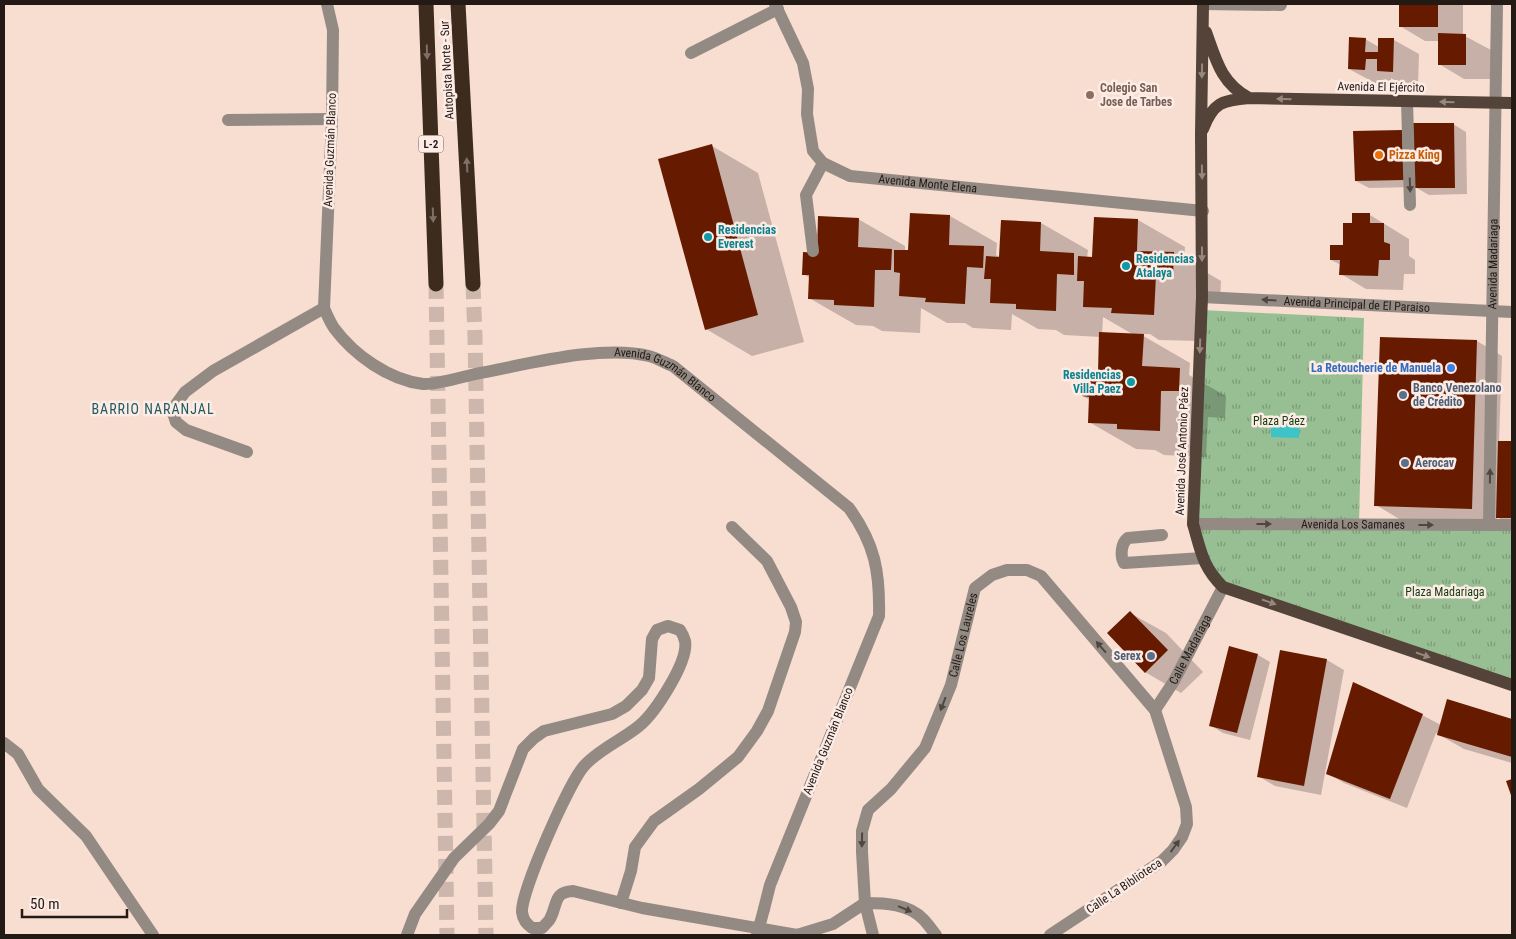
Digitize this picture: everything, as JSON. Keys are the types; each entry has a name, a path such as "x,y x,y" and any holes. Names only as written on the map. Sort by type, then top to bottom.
{"highway":[{"name":"Autopista Norte - Sur","path":"426,4 436,284"},
{"name":"Autopista Norte - Sur","path":"458,4 473,284"}],"main road":[{"name":"Avenida José Antonio Páez","path":"1203,4 1201,134 1203,211 1202,297 1193,524 1210,574 1223,587"},
{"path":"1202,22 1212,50 1226,79 1237,92 1249,98"},
{"name":"Avenida El Ejército","path":"1201,134 1213,108 1221,102 1232,99 1512,103"},
{"path":"1223,587 1512,685"}],"street":[{"name":"Avenida Guzmán Blanco","path":"327,4 333,30 332,119 324,308 333,327 348,344 372,363 401,379 425,384 545,361 599,353 650,356 673,366 850,508 862,525 872,548 879,584 879,616 770,886 757,935"},
{"path":"1203,4 1281,5"},
{"name":"Avenida Madariaga","path":"1489,525 1497,4"},
{"path":"690,53 776,6 803,63 808,89 807,114 813,151 822,163 806,195 813,251"},
{"path":"1407,101 1410,205"},
{"path":"228,120 332,119"},
{"name":"Avenida Monte Elena","path":"822,163 850,176 1203,211"},
{"name":"Avenida Principal de El Paraiso","path":"1202,297 1512,312"},
{"path":"246,452 186,430 176,422 172,410 185,392 213,371 324,308"},
{"name":"Avenida Los Samanes","path":"1193,524 1512,525"},
{"path":"620,903 631,871 635,847 654,821 699,789 738,757 757,731 768,711 795,632 796,622 791,607 767,562 732,527"},
{"path":"1162,535 1128,538 1123,543 1122,560 1124,563 1203,558"},
{"name":"Calle Los Laureles","path":"873,935 866,903 862,852 862,831 868,810 892,789 925,748 951,685 976,588 992,575 1008,570 1027,570 1041,576 1155,710"},
{"name":"Calle Madariaga","path":"1155,710 1179,673 1223,587"},
{"path":"407,935 415,914 454,858 490,824 499,811 523,749 544,731 612,714 626,706 642,690 649,678 652,639 657,630 668,626 680,630 685,640 684,654 677,673 661,699 641,724 594,756 583,767 573,782 532,875 522,911 524,921 532,928 542,928 550,920 558,896 564,891 573,891 642,908 797,935 833,924 866,903 883,903 904,908 922,918 936,935"},
{"name":"Calle La Biblioteca","path":"1050,935 1162,861 1182,837 1187,824 1186,807 1155,710"},
{"path":"4,743 18,754 38,789 86,836 153,935"}],"green space":[{"path":"1202,310 1364,318 1359,524 1512,526 1512,685 1223,587 1193,524"}],"water":[{"path":"1271,418 1300,420 1299,438 1271,437"}],"building":[{"path":"1399,4 1438,4 1438,27 1399,27"},
{"path":"1438,33 1466,34 1466,65 1438,65"},
{"path":"1349,37 1366,38 1365,52 1378,52 1378,38 1394,38 1393,72 1377,71 1377,59 1366,59 1365,70 1348,69"},
{"path":"1413,123 1454,123 1455,188 1414,188"},
{"name":"Pizza King","path":"1402,130 1404,180 1355,181 1353,131"},
{"name":"Residencias Everest","path":"712,144 758,315 705,330 658,159"},
{"path":"910,213 950,215 949,245 984,246 983,268 967,267 965,304 925,302 926,298 899,296 900,273 894,272 894,250 908,250"},
{"path":"1352,213 1370,213 1370,223 1384,223 1384,242 1390,244 1390,260 1379,260 1378,276 1339,275 1340,260 1330,260 1330,245 1343,245 1343,223 1352,223"},
{"path":"818,216 859,218 858,247 892,249 891,270 875,270 874,307 834,305 834,300 808,299 809,275 802,275 803,252 817,253"},
{"name":"Residencias Atalaya","path":"1094,217 1138,219 1137,251 1174,252 1173,276 1156,275 1154,315 1111,313 1112,308 1083,307 1084,281 1077,281 1078,256 1092,257"},
{"path":"1001,220 1041,222 1040,251 1074,253 1074,275 1057,274 1056,311 1016,309 1016,304 990,303 991,279 984,279 986,256 999,257"},
{"name":"Residencias Villa Paez","path":"1099,332 1144,334 1142,366 1180,368 1179,391 1161,391 1160,431 1117,429 1117,424 1088,423 1089,397 1082,396 1083,372 1098,373"},
{"path":"1380,337 1477,340 1472,509 1374,506"},
{"path":"1498,441 1512,441 1512,518 1496,518"},
{"path":"1130,611 1168,650 1145,673 1107,633"},
{"path":"1229,646 1258,654 1237,733 1209,726"},
{"path":"1280,650 1327,659 1304,786 1257,777"},
{"path":"1353,682 1423,714 1390,799 1326,774"},
{"path":"1447,699 1512,719 1512,757 1437,735"},
{"path":"1512,779 1512,798 1506,781"}],"tunnel":[{"path":"436,284 447,935"},
{"path":"473,284 486,935"}],"place":[{"name":"Colegio San Jose de Tarbes","path":"1090,95"},
{"name":"Pizza King","path":"1379,155"},
{"name":"Residencias Everest","path":"708,237"},
{"name":"Residencias Atalaya","path":"1126,266"},
{"name":"La Retoucherie de Manuela","path":"1451,368"},
{"name":"Residencias Villa Paez","path":"1131,382"},
{"name":"Banco Venezolano de Crédito","path":"1403,395"},
{"name":"Aerocav","path":"1405,463"},
{"name":"Serex","path":"1151,656"}],"district":[{"name":"BARRIO NARANJAL","path":"153,409"}],"park label":[{"name":"Plaza Páez","path":"1279,421"},
{"name":"Plaza Madariaga","path":"1445,592"}]}
